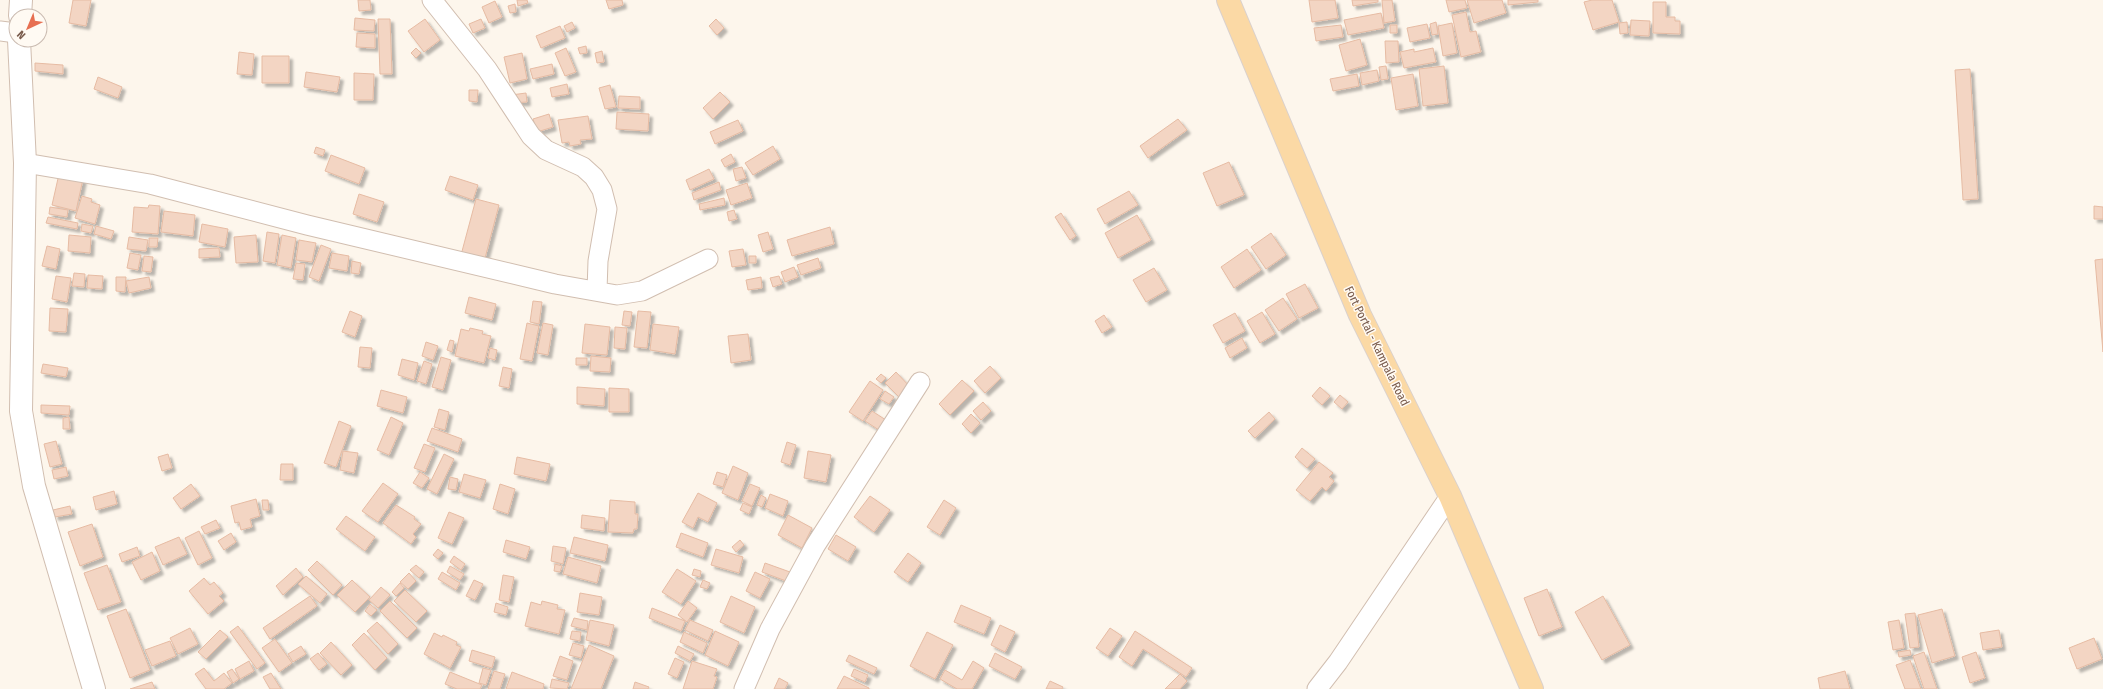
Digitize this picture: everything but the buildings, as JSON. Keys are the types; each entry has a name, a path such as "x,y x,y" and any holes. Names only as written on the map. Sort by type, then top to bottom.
{"main road":[{"name":"Fort Portal - Kampala Road","path":"1228,0 1360,315 1450,496 1532,689"}],"street":[{"path":"432,0 487,68 531,136 546,150 583,167 594,177 602,190 606,209 605,228 599,254 597,291"},
{"path":"19,48 25,163 20,411 34,486 94,689"},
{"path":"25,163 150,184 314,227 555,284 616,295 642,292 708,259"},
{"path":"744,689 770,629 815,546 920,382"},
{"path":"1317,689 1338,662 1450,496"}]}
